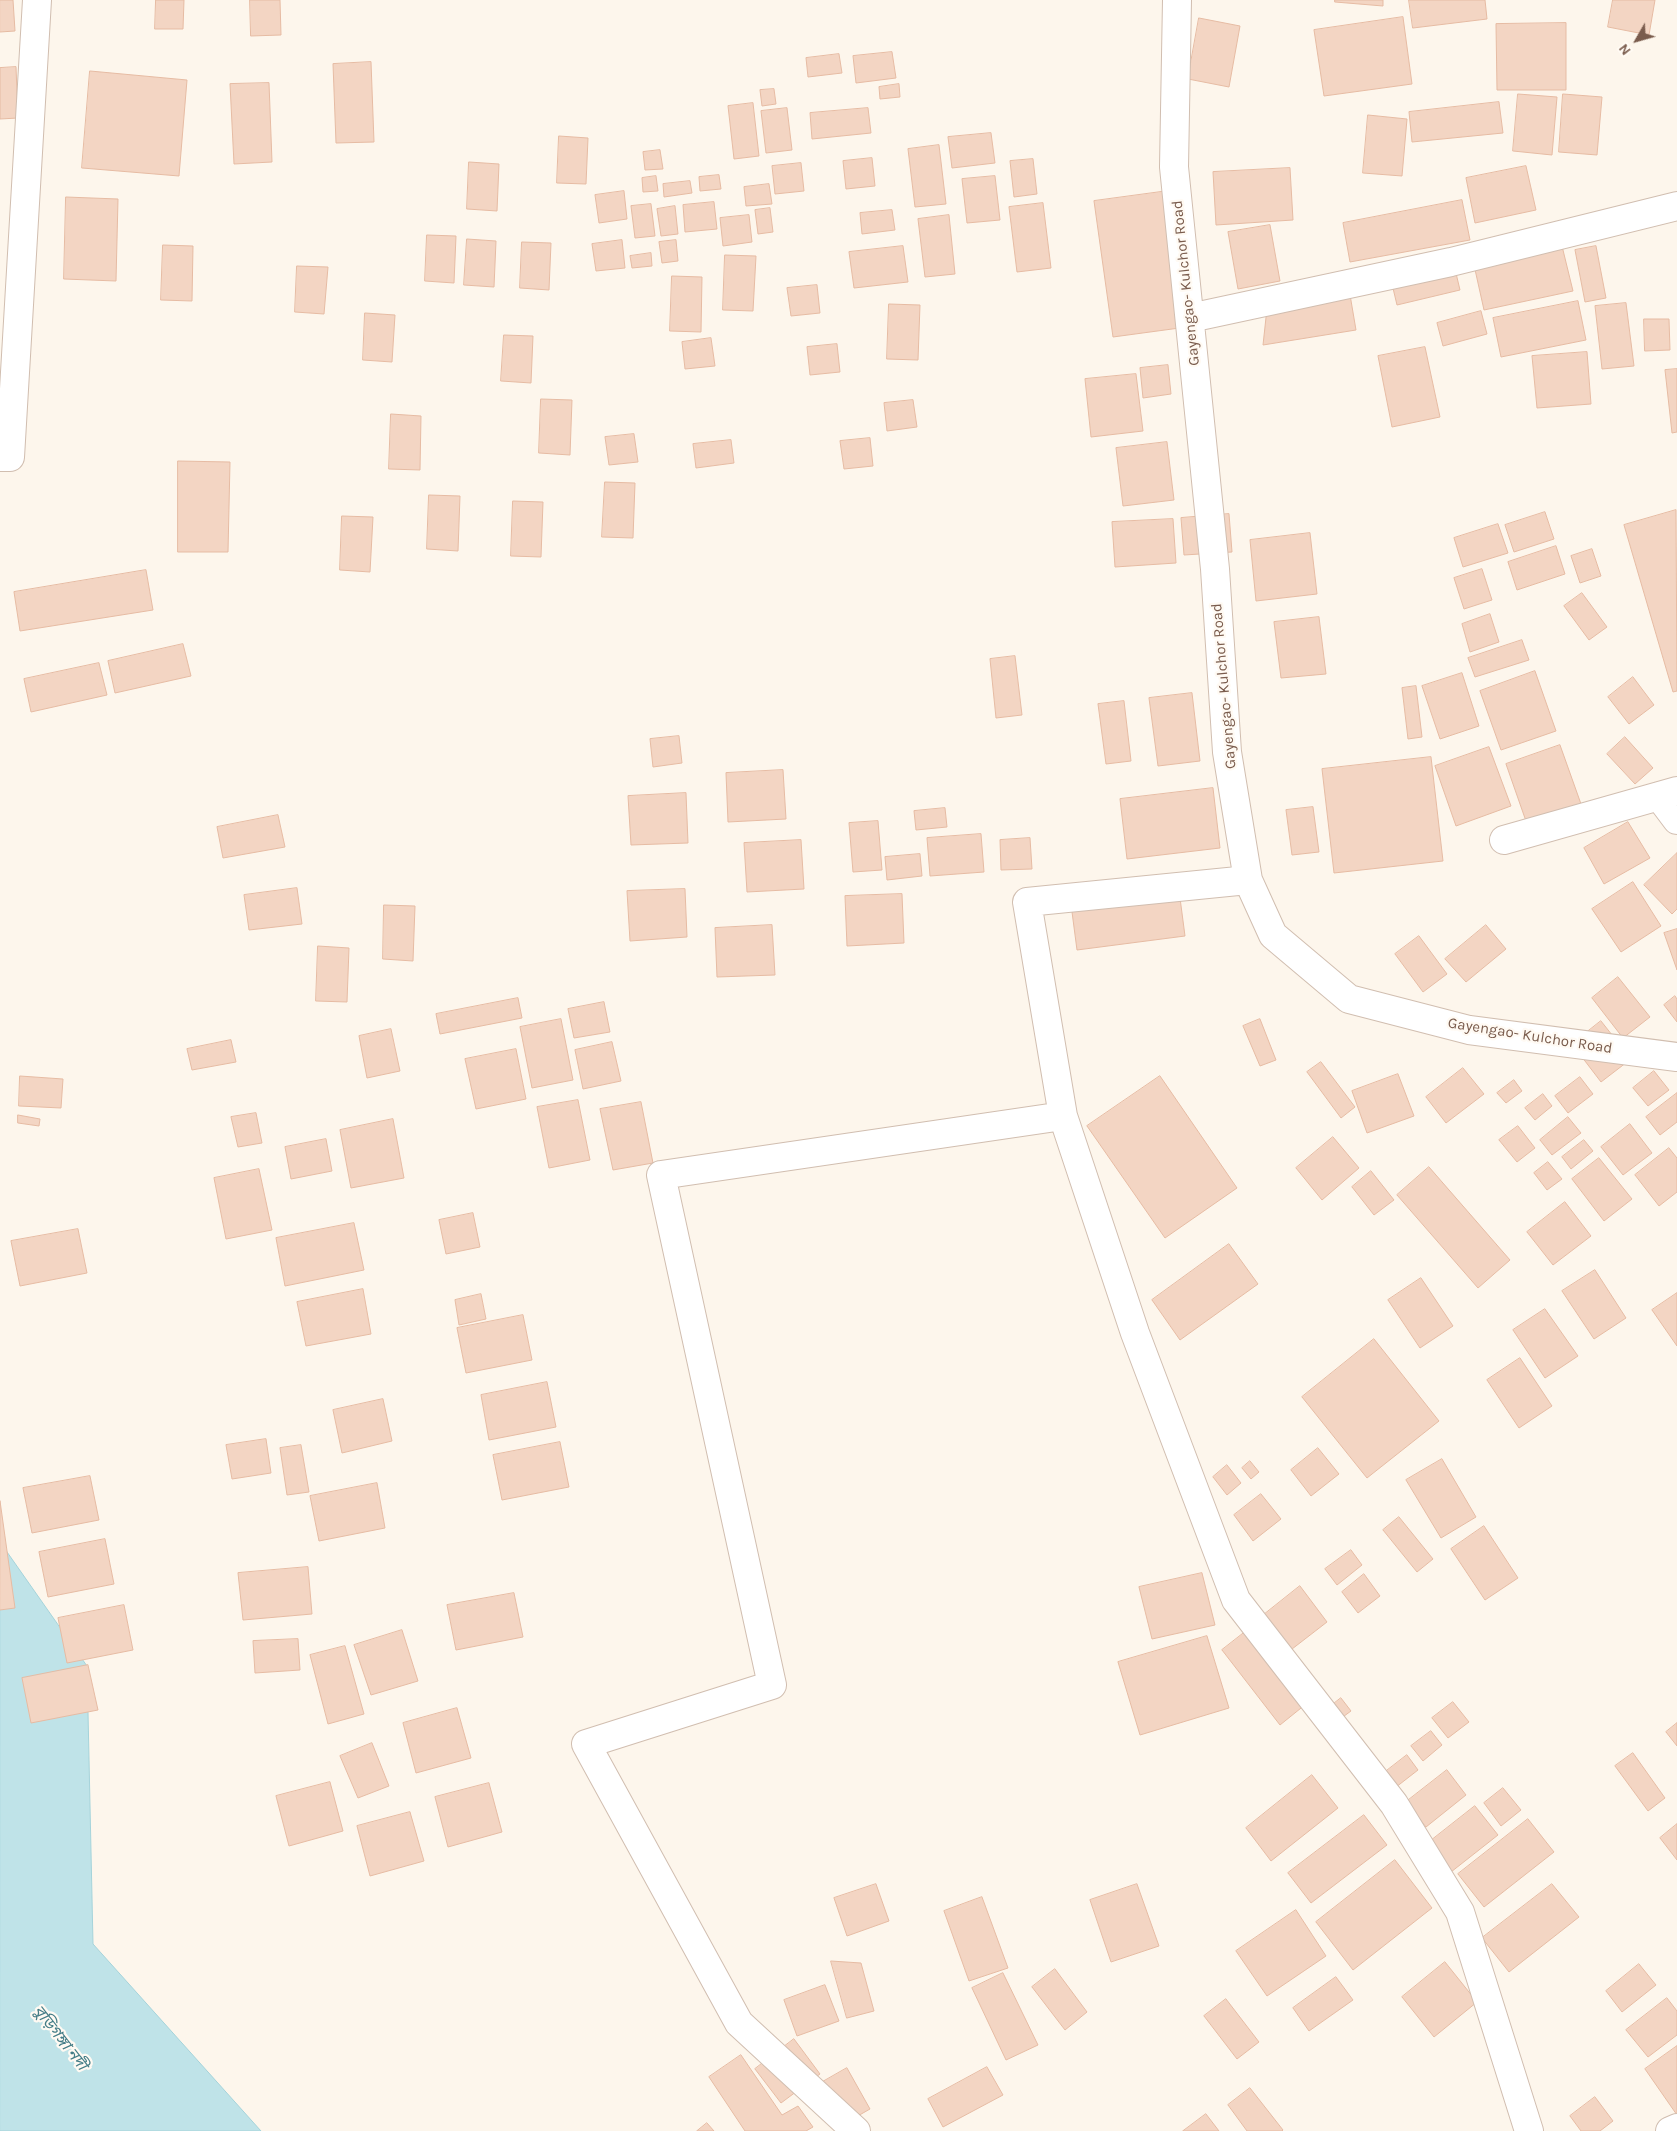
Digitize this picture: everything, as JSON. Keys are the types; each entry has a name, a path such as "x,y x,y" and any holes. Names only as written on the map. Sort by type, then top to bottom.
{"street":[{"path":"0,457 10,457 37,0"},
{"name":"Gayengao- Kulchor Road","path":"1177,0 1174,168 1215,569 1227,752 1248,880 1273,935 1349,999 1469,1030 1677,1057"},
{"path":"1190,318 1450,262 1677,206"},
{"path":"1504,840 1668,793 1677,820"},
{"path":"1248,880 1027,902 1063,1116 1135,1333 1236,1600 1394,1804 1460,1912 1529,2131"},
{"path":"856,2131 739,2023 586,1744 772,1686 661,1175 1063,1116"},
{"path":"1670,2131 1677,2128"}],"water":[{"name":"বুড়িগঙ্গা নদী","path":"0,1542 87,1666 93,1944 261,2131 0,2131"}],"building":[{"path":"0,0 13,0 15,31 0,32"},
{"path":"156,0 184,0 183,29 155,29"},
{"path":"250,0 280,0 281,35 251,36"},
{"path":"1335,0 1383,0 1383,6 1335,2"},
{"path":"1409,0 1485,0 1487,19 1413,28"},
{"path":"1613,0 1655,0 1649,35 1608,27"},
{"path":"1403,17 1412,84 1324,96 1314,30"},
{"path":"1199,18 1240,26 1229,87 1188,79"},
{"path":"1566,23 1566,90 1497,90 1496,24"},
{"path":"892,52 896,78 856,83 853,56"},
{"path":"839,54 842,73 808,77 806,58"},
{"path":"371,62 374,142 336,143 333,64"},
{"path":"16,67 18,118 0,119 0,68"},
{"path":"90,71 187,80 179,176 82,168"},
{"path":"269,83 272,162 234,164 230,84"},
{"path":"899,84 900,97 880,99 879,87"},
{"path":"774,89 776,104 762,106 760,90"},
{"path":"1518,94 1557,97 1552,155 1513,151"},
{"path":"1563,94 1602,97 1597,155 1559,152"},
{"path":"1499,102 1503,133 1412,142 1409,112"},
{"path":"753,103 759,156 734,159 728,106"},
{"path":"787,108 792,150 766,153 761,111"},
{"path":"868,108 871,133 812,139 810,113"},
{"path":"1368,115 1407,119 1402,176 1363,173"},
{"path":"991,133 995,163 952,168 948,137"},
{"path":"559,136 588,138 586,184 557,183"},
{"path":"939,145 946,204 915,207 908,149"},
{"path":"660,150 663,169 645,170 643,152"},
{"path":"872,158 875,186 846,189 843,161"},
{"path":"1033,159 1037,194 1014,197 1010,161"},
{"path":"469,162 499,164 497,211 467,209"},
{"path":"801,163 804,191 775,194 772,166"},
{"path":"1526,166 1536,210 1475,223 1466,178"},
{"path":"1290,168 1293,220 1216,225 1213,172"},
{"path":"719,175 721,189 700,191 699,177"},
{"path":"656,176 658,191 643,192 642,178"},
{"path":"995,176 1000,220 967,223 962,179"},
{"path":"690,181 692,193 664,197 663,184"},
{"path":"769,184 772,204 746,206 744,187"},
{"path":"624,191 627,219 599,223 595,195"},
{"path":"1168,191 1187,327 1113,337 1094,201"},
{"path":"66,197 118,199 116,281 64,279"},
{"path":"1462,200 1470,240 1350,262 1343,223"},
{"path":"714,202 717,229 685,232 683,205"},
{"path":"1043,203 1051,268 1017,272 1009,207"},
{"path":"651,204 655,236 635,238 631,206"},
{"path":"675,206 678,234 661,236 657,209"},
{"path":"770,208 773,232 758,234 755,210"},
{"path":"892,210 895,230 862,234 860,213"},
{"path":"749,215 752,242 723,246 720,218"},
{"path":"949,215 955,274 925,277 918,219"},
{"path":"1270,225 1280,281 1238,289 1228,232"},
{"path":"427,235 456,236 454,283 425,281"},
{"path":"467,239 496,241 494,287 464,285"},
{"path":"622,240 625,268 596,271 592,244"},
{"path":"676,240 678,261 662,263 659,242"},
{"path":"522,242 551,243 549,290 520,288"},
{"path":"163,245 193,246 192,301 161,300"},
{"path":"903,246 908,282 854,288 849,252"},
{"path":"1562,246 1573,291 1484,310 1474,265"},
{"path":"1596,246 1606,298 1585,302 1575,250"},
{"path":"651,253 652,266 632,268 630,256"},
{"path":"725,255 756,256 753,311 723,310"},
{"path":"297,266 328,267 324,314 295,312"},
{"path":"1455,269 1460,290 1397,305 1392,284"},
{"path":"672,276 702,277 701,332 670,331"},
{"path":"1347,277 1356,330 1263,345 1269,290"},
{"path":"817,285 820,313 791,316 787,288"},
{"path":"1578,301 1586,340 1501,357 1493,318"},
{"path":"1626,303 1634,366 1602,369 1595,306"},
{"path":"889,304 920,305 918,360 887,359"},
{"path":"1481,311 1487,334 1443,346 1437,323"},
{"path":"365,313 395,315 392,362 363,360"},
{"path":"1644,319 1669,319 1670,350 1645,351"},
{"path":"504,335 533,336 531,383 501,381"},
{"path":"711,338 715,366 685,369 682,342"},
{"path":"837,344 840,372 810,375 807,347"},
{"path":"1425,347 1440,417 1392,427 1378,356"},
{"path":"1587,352 1591,404 1537,408 1532,356"},
{"path":"1168,365 1171,394 1143,398 1140,368"},
{"path":"1677,369 1677,432 1672,433 1665,370"},
{"path":"1136,374 1143,431 1091,437 1085,379"},
{"path":"541,399 572,400 570,455 539,453"},
{"path":"913,400 917,427 887,431 884,403"},
{"path":"391,414 421,416 420,470 389,469"},
{"path":"634,434 638,462 609,465 605,437"},
{"path":"870,438 873,466 844,469 840,441"},
{"path":"731,440 734,463 696,468 693,444"},
{"path":"1167,442 1174,500 1123,506 1116,448"},
{"path":"178,461 230,462 228,552 178,552"},
{"path":"605,482 635,483 633,538 602,537"},
{"path":"429,495 460,496 458,551 427,549"},
{"path":"513,501 543,502 541,557 511,556"},
{"path":"1676,510 1677,691 1673,692 1624,525"},
{"path":"1545,512 1554,539 1514,552 1505,525"},
{"path":"1229,514 1232,552 1184,555 1181,518"},
{"path":"342,516 373,517 370,572 340,570"},
{"path":"1173,519 1176,563 1115,567 1112,522"},
{"path":"1498,524 1508,553 1463,567 1454,538"},
{"path":"1310,533 1317,594 1256,601 1250,540"},
{"path":"1556,546 1565,574 1517,590 1508,562"},
{"path":"1592,549 1601,576 1580,583 1571,556"},
{"path":"1482,569 1492,600 1464,609 1454,578"},
{"path":"146,570 153,610 20,631 14,592"},
{"path":"1582,593 1607,627 1589,640 1564,606"},
{"path":"1490,614 1499,642 1470,652 1462,624"},
{"path":"1319,617 1326,674 1281,678 1274,622"},
{"path":"1522,640 1529,660 1475,677 1468,658"},
{"path":"183,644 191,676 115,693 108,661"},
{"path":"1015,656 1022,715 996,718 990,659"},
{"path":"99,663 107,695 31,712 24,679"},
{"path":"1535,671 1556,731 1501,750 1480,691"},
{"path":"1462,673 1479,726 1440,739 1422,686"},
{"path":"1633,677 1654,705 1629,724 1608,697"},
{"path":"1416,686 1422,737 1408,739 1402,688"},
{"path":"1192,693 1200,761 1158,766 1149,698"},
{"path":"1124,701 1131,761 1106,764 1098,704"},
{"path":"679,736 682,763 653,767 650,739"},
{"path":"1625,737 1653,768 1635,784 1607,754"},
{"path":"1560,745 1581,804 1527,824 1506,764"},
{"path":"1489,747 1511,806 1456,826 1435,766"},
{"path":"1431,757 1443,861 1334,873 1322,769"},
{"path":"783,770 786,819 728,822 726,773"},
{"path":"1213,788 1220,848 1127,859 1120,799"},
{"path":"686,793 688,843 631,845 628,796"},
{"path":"1313,807 1319,852 1292,855 1286,810"},
{"path":"945,808 947,827 916,830 914,811"},
{"path":"278,815 285,847 223,858 217,827"},
{"path":"878,821 882,870 853,872 849,823"},
{"path":"1628,822 1650,858 1604,884 1584,848"},
{"path":"981,834 984,872 930,876 927,838"},
{"path":"1030,838 1032,869 1001,870 1000,840"},
{"path":"801,840 804,889 747,892 744,843"},
{"path":"1677,853 1677,909 1672,914 1644,885"},
{"path":"920,854 922,876 887,880 885,857"},
{"path":"1177,875 1185,936 1077,950 1069,889"},
{"path":"1633,882 1661,926 1621,952 1592,909"},
{"path":"297,888 302,924 249,930 244,895"},
{"path":"685,889 687,937 630,941 627,891"},
{"path":"902,894 904,943 847,946 845,896"},
{"path":"384,905 415,906 413,961 383,959"},
{"path":"772,925 775,975 717,977 715,928"},
{"path":"1486,925 1506,949 1466,982 1445,959"},
{"path":"1677,929 1677,970 1664,933"},
{"path":"1419,936 1447,974 1423,992 1395,954"},
{"path":"318,946 349,948 347,1002 316,1001"},
{"path":"1618,977 1650,1017 1623,1038 1592,998"},
{"path":"1675,996 1677,999 1677,1022 1664,1005"},
{"path":"518,998 522,1018 440,1034 436,1014"},
{"path":"604,1002 610,1032 574,1038 568,1009"},
{"path":"561,1019 573,1080 532,1088 520,1027"},
{"path":"1260,1019 1276,1060 1260,1066 1243,1026"},
{"path":"1601,1021 1631,1059 1601,1082 1572,1044"},
{"path":"391,1029 400,1071 367,1078 359,1036"},
{"path":"231,1040 236,1062 192,1070 187,1049"},
{"path":"612,1042 621,1081 583,1089 575,1050"},
{"path":"516,1049 526,1099 476,1109 465,1059"},
{"path":"1321,1062 1355,1107 1341,1118 1307,1072"},
{"path":"1463,1068 1484,1094 1446,1123 1426,1097"},
{"path":"1654,1071 1669,1090 1648,1106 1633,1088"},
{"path":"1398,1074 1414,1116 1367,1133 1352,1091"},
{"path":"20,1076 63,1079 61,1108 19,1106"},
{"path":"1160,1076 1237,1188 1165,1238 1087,1126"},
{"path":"1580,1077 1593,1094 1568,1113 1555,1096"},
{"path":"1514,1080 1522,1091 1506,1103 1497,1093"},
{"path":"1677,1093 1677,1122 1660,1135 1646,1117"},
{"path":"1543,1094 1552,1106 1535,1120 1525,1108"},
{"path":"578,1100 590,1160 549,1168 537,1107"},
{"path":"641,1102 653,1163 613,1170 600,1109"},
{"path":"256,1113 262,1143 238,1147 231,1117"},
{"path":"18,1115 40,1119 39,1126 18,1123"},
{"path":"1568,1117 1581,1133 1552,1155 1540,1140"},
{"path":"393,1119 404,1178 351,1188 340,1130"},
{"path":"1630,1124 1652,1153 1623,1175 1601,1147"},
{"path":"1518,1126 1535,1148 1517,1162 1499,1140"},
{"path":"1333,1137 1359,1168 1322,1200 1296,1168"},
{"path":"326,1139 332,1171 291,1179 285,1147"},
{"path":"1584,1140 1593,1151 1571,1169 1562,1157"},
{"path":"1669,1148 1677,1158 1677,1192 1659,1206 1635,1175"},
{"path":"1599,1158 1632,1199 1604,1221 1572,1179"},
{"path":"1548,1162 1562,1179 1547,1190 1534,1173"},
{"path":"1429,1167 1510,1260 1478,1288 1397,1195"},
{"path":"259,1169 272,1230 226,1239 214,1178"},
{"path":"1371,1171 1394,1200 1374,1215 1352,1187"},
{"path":"1565,1202 1591,1236 1553,1265 1527,1232"},
{"path":"473,1213 480,1247 446,1254 439,1220"},
{"path":"354,1223 364,1270 285,1286 276,1238"},
{"path":"78,1229 87,1273 20,1286 11,1241"},
{"path":"1229,1244 1258,1284 1180,1340 1152,1300"},
{"path":"1595,1270 1626,1318 1594,1339 1562,1291"},
{"path":"1421,1278 1453,1326 1420,1348 1388,1300"},
{"path":"363,1289 371,1334 306,1346 297,1302"},
{"path":"1677,1293 1677,1346 1652,1310"},
{"path":"481,1294 486,1319 459,1325 455,1300"},
{"path":"1545,1309 1578,1356 1545,1378 1513,1330"},
{"path":"523,1315 532,1360 466,1373 457,1328"},
{"path":"1374,1339 1439,1421 1367,1478 1302,1397"},
{"path":"1520,1358 1552,1406 1519,1428 1487,1380"},
{"path":"547,1382 556,1427 489,1440 481,1395"},
{"path":"383,1399 392,1441 342,1453 333,1410"},
{"path":"266,1439 271,1473 232,1479 226,1445"},
{"path":"560,1442 569,1487 502,1500 493,1455"},
{"path":"301,1445 309,1492 287,1495 280,1448"},
{"path":"1318,1448 1339,1474 1311,1496 1291,1470"},
{"path":"1442,1459 1476,1517 1441,1538 1406,1480"},
{"path":"1250,1461 1259,1472 1251,1479 1242,1468"},
{"path":"1227,1465 1241,1483 1227,1495 1213,1477"},
{"path":"90,1476 99,1520 32,1533 23,1488"},
{"path":"377,1483 385,1528 319,1541 310,1496"},
{"path":"1261,1494 1281,1519 1253,1541 1234,1515"},
{"path":"0,1501 15,1608 0,1610"},
{"path":"1399,1517 1433,1559 1417,1572 1383,1530"},
{"path":"1484,1526 1518,1578 1485,1600 1451,1549"},
{"path":"105,1539 114,1584 48,1597 39,1552"},
{"path":"1351,1550 1362,1565 1337,1585 1325,1569"},
{"path":"308,1567 312,1614 243,1620 238,1573"},
{"path":"1202,1573 1215,1625 1152,1639 1139,1587"},
{"path":"1364,1574 1380,1596 1358,1613 1342,1592"},
{"path":"1300,1586 1327,1622 1283,1656 1256,1621"},
{"path":"514,1593 523,1637 456,1650 447,1605"},
{"path":"124,1605 133,1650 67,1663 58,1618"},
{"path":"1254,1625 1311,1700 1280,1725 1222,1650"},
{"path":"402,1630 418,1681 371,1695 354,1645"},
{"path":"1207,1636 1229,1708 1140,1735 1118,1662"},
{"path":"298,1639 300,1670 255,1673 253,1641"},
{"path":"345,1646 364,1714 328,1724 310,1655"},
{"path":"88,1665 98,1710 31,1723 22,1678"},
{"path":"1341,1698 1351,1711 1336,1722 1326,1710"},
{"path":"1453,1702 1469,1722 1448,1738 1432,1718"},
{"path":"457,1708 471,1758 416,1773 403,1723"},
{"path":"1677,1723 1677,1746 1666,1732"},
{"path":"1431,1731 1442,1745 1423,1761 1411,1746"},
{"path":"372,1743 389,1786 358,1798 340,1756"},
{"path":"1633,1753 1665,1798 1648,1811 1615,1766"},
{"path":"1407,1755 1418,1770 1391,1791 1380,1776"},
{"path":"1447,1770 1466,1795 1426,1827 1406,1802"},
{"path":"1312,1775 1338,1808 1271,1861 1246,1828"},
{"path":"330,1782 343,1831 289,1846 276,1796"},
{"path":"489,1783 502,1832 448,1847 435,1797"},
{"path":"1503,1788 1521,1810 1501,1826 1484,1803"},
{"path":"1475,1806 1498,1835 1451,1872 1428,1843"},
{"path":"410,1812 424,1861 370,1876 357,1826"},
{"path":"1364,1815 1387,1845 1311,1903 1288,1873"},
{"path":"1528,1819 1554,1852 1484,1907 1458,1874"},
{"path":"1677,1824 1677,1860 1660,1838"},
{"path":"1395,1860 1432,1908 1353,1970 1316,1922"},
{"path":"876,1884 889,1921 847,1936 834,1898"},
{"path":"1137,1884 1159,1946 1111,1962 1090,1900"},
{"path":"1552,1884 1579,1917 1509,1972 1482,1938"},
{"path":"982,1897 1008,1968 969,1981 944,1911"},
{"path":"1296,1910 1326,1956 1267,1996 1236,1951"},
{"path":"831,1961 861,1963 874,2011 847,2018"},
{"path":"1445,1962 1477,2002 1434,2037 1402,1997"},
{"path":"1639,1964 1656,1985 1622,2012 1606,1991"},
{"path":"1055,1969 1087,2012 1065,2030 1032,1987"},
{"path":"1003,1973 1038,2045 1006,2060 972,1988"},
{"path":"1336,1977 1353,2000 1309,2031 1293,2008"},
{"path":"825,1985 839,2021 797,2036 784,2000"},
{"path":"1667,1998 1677,2011 1677,2035 1648,2057 1626,2030"},
{"path":"1226,1999 1259,2042 1237,2059 1204,2016"},
{"path":"794,2039 820,2074 781,2103 755,2069"},
{"path":"1677,2046 1677,2115 1645,2069"},
{"path":"741,2055 782,2115 798,2106 813,2127 806,2131 745,2131 709,2077"},
{"path":"987,2067 1003,2095 943,2127 928,2099"},
{"path":"847,2068 870,2109 842,2125 819,2084"},
{"path":"1250,2088 1282,2131 1247,2131 1228,2105"},
{"path":"1595,2097 1613,2121 1600,2131 1581,2131 1570,2116"},
{"path":"1206,2114 1219,2131 1183,2131"},
{"path":"707,2123 714,2131 697,2131"}]}
